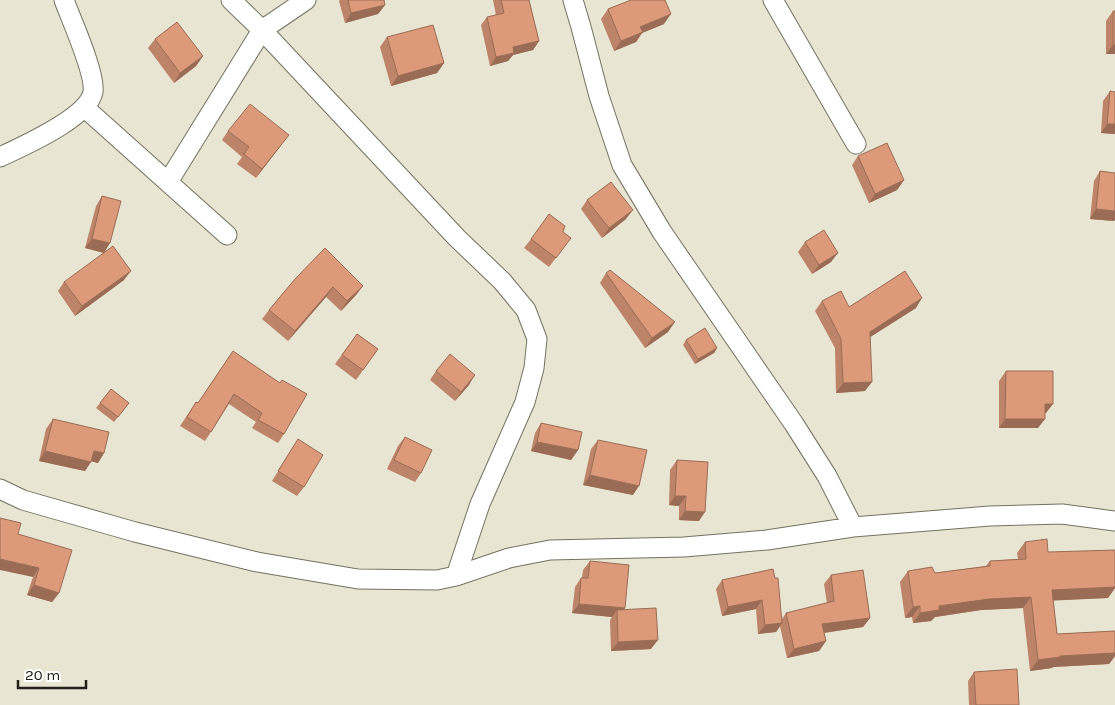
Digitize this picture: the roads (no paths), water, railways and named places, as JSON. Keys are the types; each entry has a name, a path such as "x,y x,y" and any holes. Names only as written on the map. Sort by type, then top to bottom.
{"street":[{"path":"0,157 47,133 85,108 93,92 91,71 64,0"},
{"path":"231,0 262,30 457,238 502,280 526,310 536,339 534,368 525,402 480,504 456,576"},
{"path":"168,182 262,30 306,0"},
{"path":"573,0 599,96 622,165 662,232 794,424 827,476 853,527"},
{"path":"773,0 856,144"},
{"path":"85,108 227,235"},
{"path":"0,489 23,500 134,532 257,562 358,579 437,580 456,576 509,558 550,550 684,547 767,540 853,527 990,516 1053,514 1115,521"}]}
